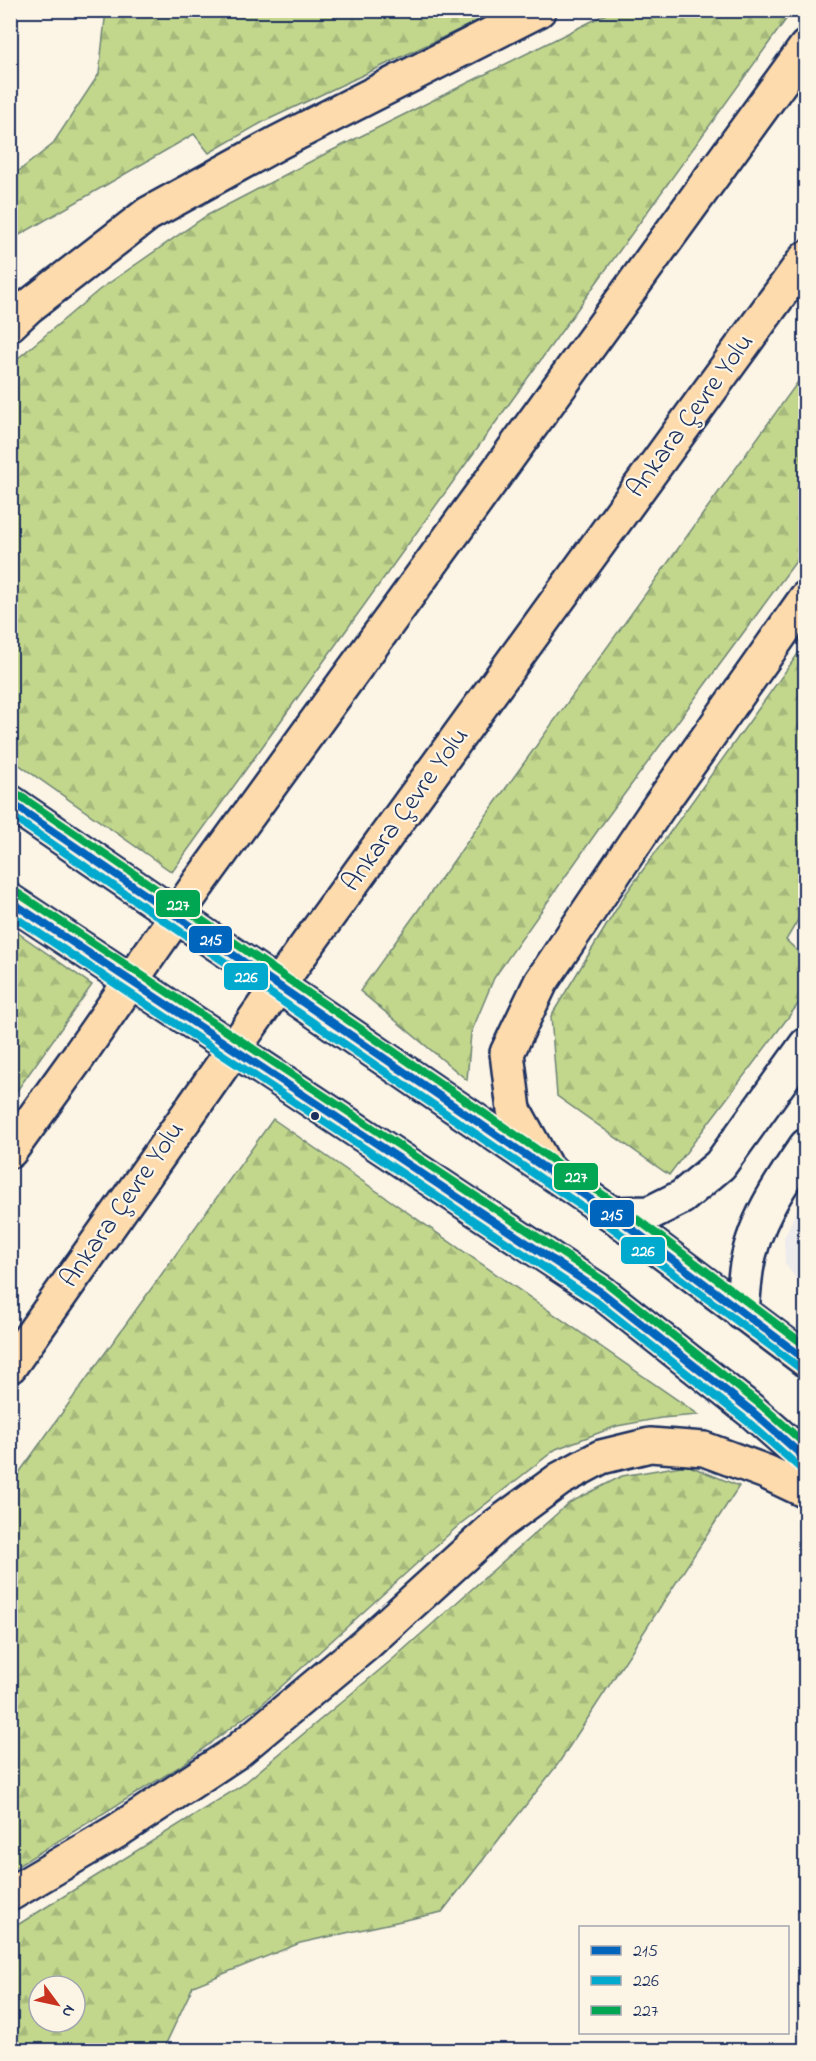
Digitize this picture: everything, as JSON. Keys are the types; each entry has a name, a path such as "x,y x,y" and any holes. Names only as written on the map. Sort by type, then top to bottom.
{"main road":[{"path":"10,324 28,307 148,214 279,142 538,10"},
{"path":"10,1151 199,883 806,47"},
{"name":"Ankara Çevre Yolu","path":"10,1365 302,952 806,258"},
{"path":"546,1168 514,1110 507,1053 541,982 660,805 806,598"},
{"path":"10,802 612,1214 806,1360"},
{"path":"10,901 600,1292 754,1413 806,1459"},
{"path":"10,1894 117,1831 235,1753 365,1645 498,1525 560,1479 601,1457 650,1445 704,1449 765,1472 806,1491"}],"street":[{"path":"612,1214 650,1213 682,1197 720,1165 806,1045"},
{"path":"742,1313 746,1269 760,1224 779,1184 806,1146"}],"shaded area":[{"path":"805,1197 805,1292 785,1263 784,1238"}],"green space":[{"path":"111,10 499,11 263,122 209,153 194,134 11,240 11,177 52,145 99,74 105,19"},
{"path":"612,11 792,11 172,872 11,759 11,364 99,290 206,216"},
{"path":"805,372 805,549 603,823 494,978 471,1033 467,1080 360,991"},
{"path":"805,644 805,908 786,940 805,958 805,995 669,1175 557,1096 551,1016 625,895"},
{"path":"11,928 92,985 11,1099"},
{"path":"273,1119 699,1415 661,1418 617,1426 556,1449 459,1525 261,1705 179,1767 11,1870 11,1484"},
{"path":"687,1465 739,1486 558,1764 442,1912 300,1943 193,1986 163,2050 11,2050 11,1929 241,1786 394,1658 569,1503 622,1476"}],"transit line":[{"name":"227","path":"16,793 618,1205 806,1346"},
{"name":"215","path":"10,802 612,1214 806,1360"},
{"name":"226","path":"10,815 606,1223 800,1368"},
{"name":"227","path":"16,892 607,1283 761,1405 806,1445"},
{"name":"215","path":"10,901 601,1292 754,1413 806,1459"},
{"name":"226","path":"10,914 595,1301 747,1421 799,1467"}]}
